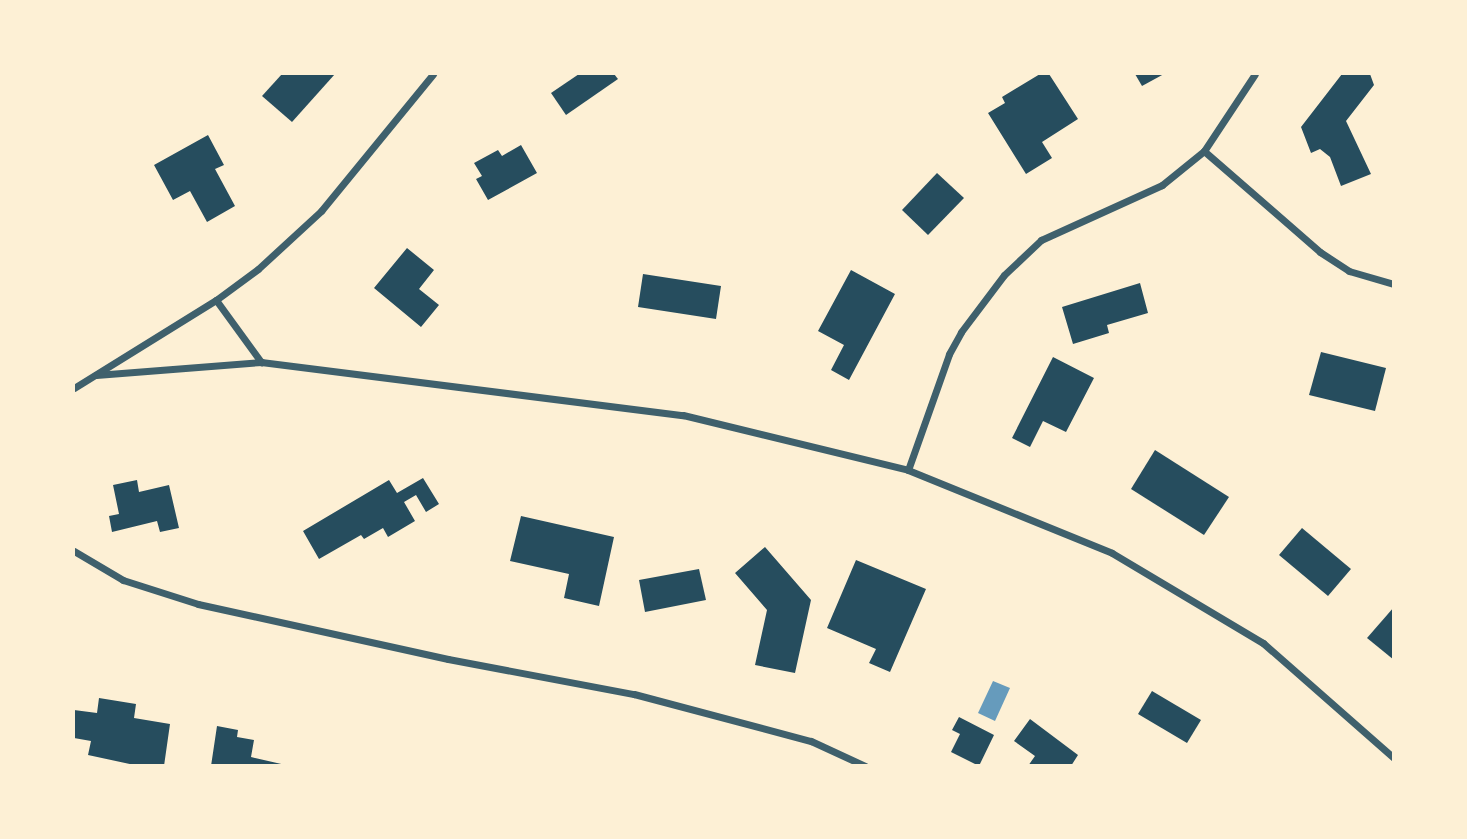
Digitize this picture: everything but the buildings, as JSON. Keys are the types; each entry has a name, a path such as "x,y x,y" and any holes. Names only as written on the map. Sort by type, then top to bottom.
{"street":[{"path":"74,388 216,300 258,269 320,211 433,74"},
{"path":"908,470 949,354 961,332 1004,275 1041,240 1162,185 1203,151 1255,74"},
{"path":"1203,151 1320,252 1349,271 1394,284"},
{"path":"216,300 261,362"},
{"path":"96,375 261,362 683,415 908,470 1112,554 1263,643 1394,758"},
{"path":"74,551 123,580 198,604 448,659 634,694 811,741 865,765"}],"water":[{"path":"993,681 1010,688 995,721 978,713"}]}
